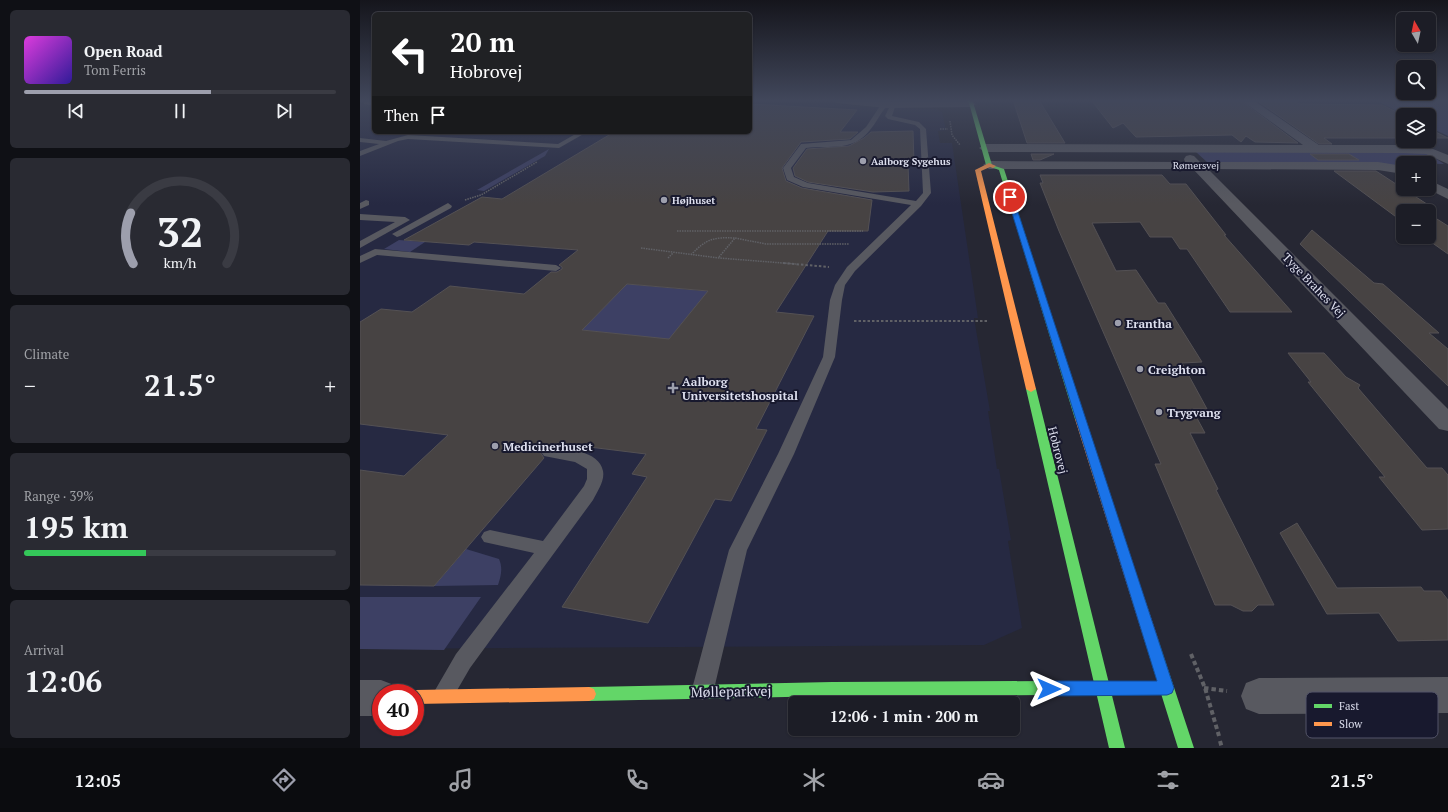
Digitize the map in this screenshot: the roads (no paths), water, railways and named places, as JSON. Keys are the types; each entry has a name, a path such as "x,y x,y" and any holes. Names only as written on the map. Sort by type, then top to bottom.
{"main road":[{"path":"981,135 990,165 1001,169 1047,317 1186,748"},
{"name":"Hobrovej","path":"990,165 978,170 1117,748"},
{"name":"Mølleparkvej","path":"424,697 902,688 1167,688"}],"street":[{"path":"1297,135 1317,149"},
{"name":"Rømersvej","path":"985,148 1416,149 1428,151 1448,160"},
{"name":"Tyge Brahes Vej","path":"1179,148 1448,423"},
{"name":"Rømersvej","path":"990,165 1378,166 1396,169"},
{"path":"1436,188 1448,195"},
{"path":"1438,695 1448,695"},
{"path":"1259,696 1306,696"},
{"path":"360,698 372,698"}],"lane":[{"path":"360,140 374,135"},
{"path":"422,137 427,135"},
{"path":"360,154 396,139 422,137 560,146 579,135"},
{"path":"865,135 856,142 837,145 804,146 787,168 790,178 806,185 918,204"},
{"path":"702,691 728,584 738,550 786,454 828,357 836,300 840,285 851,269 918,204 926,193 927,185 923,135"},
{"path":"360,140 387,142"},
{"path":"375,252 378,245 448,206"},
{"path":"360,217 405,220 360,245"},
{"path":"360,260 375,252 556,268"},
{"path":"443,696 463,661 587,496 596,477 593,467 583,457 549,452"},
{"path":"490,537 548,549"}],"place":[{"name":"Aalborg Sygehus","path":"863,161"},
{"name":"Højhuset","path":"664,200"},
{"name":"Erantha","path":"1118,323"},
{"name":"Creighton","path":"1140,369"},
{"name":"Aalborg Universitetshospital","path":"673,388"},
{"name":"Trygvang","path":"1159,412"},
{"name":"Medicinerhuset","path":"495,446"}]}
